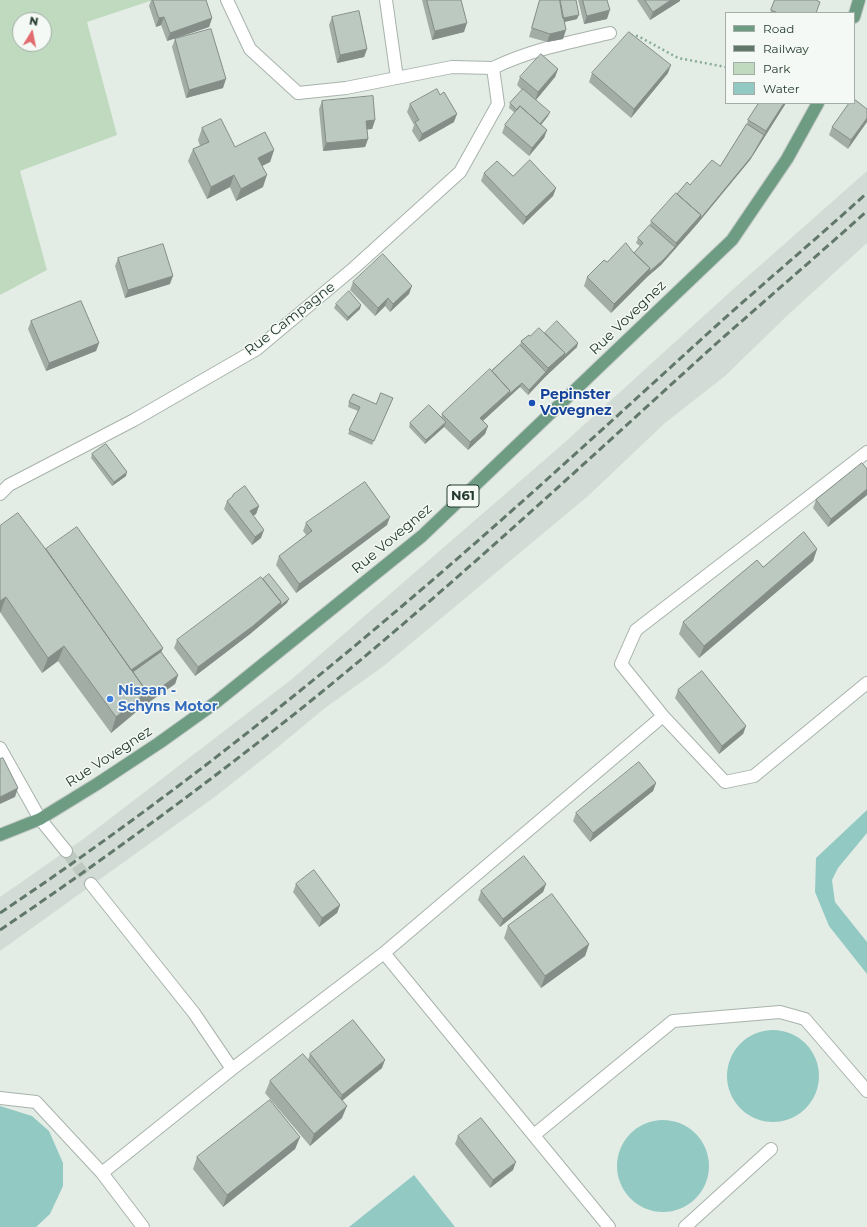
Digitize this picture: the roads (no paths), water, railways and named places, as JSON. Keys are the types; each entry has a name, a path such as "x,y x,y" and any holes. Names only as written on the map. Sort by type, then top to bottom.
{"main road":[{"path":"855,14 859,0"},
{"name":"Rue Vovegnez","path":"0,835 40,819 98,784 215,703 422,536 732,240 787,159 817,104"}],"street":[{"path":"227,0 250,49 298,93 346,88 452,67 493,68 511,59 552,46 610,33"},
{"path":"386,0 397,78"},
{"name":"Rue Campagne","path":"0,494 9,485 134,420 256,349 355,267 460,172 498,104 493,68"},
{"path":"867,452 636,630 621,664 663,716 725,782 754,776 867,683"},
{"path":"102,1173 232,1068 384,953 663,716"},
{"path":"0,748 40,819 66,851"},
{"path":"91,884 194,1013 232,1068"},
{"path":"384,953 609,1227"},
{"path":"534,1136 672,1021 780,1012 805,1018 867,1091"},
{"path":"0,1098 36,1102 102,1173 143,1227"},
{"path":"685,1227 771,1149"}],"water":[{"path":"867,810 867,833 838,868 832,880 835,902 867,942 867,974 829,926 815,892 816,858"},
{"path":"764,1030 782,1030 799,1037 812,1050 819,1067 819,1085 812,1102 799,1115 782,1122 764,1122 747,1115 734,1102 727,1085 727,1067 734,1050 747,1037"},
{"path":"0,1106 32,1116 49,1131 63,1163 63,1186 50,1214 36,1227 0,1227"},
{"path":"654,1120 672,1120 689,1127 702,1140 709,1157 709,1175 702,1192 689,1205 672,1212 654,1212 637,1205 624,1192 617,1175 617,1157 624,1140 637,1127"},
{"path":"414,1175 455,1227 349,1227"}],"tunnel":[{"path":"66,851 91,884"}],"railway":[{"path":"0,913 155,804 255,727 353,648 517,507 726,317 867,193"},
{"path":"0,930 76,878 188,796 297,712 351,668 510,530 718,342 867,211"}],"place":[{"name":"Pepinster Vovegnez","path":"532,403"},
{"name":"Nissan - Schyns Motor","path":"110,699"}]}
